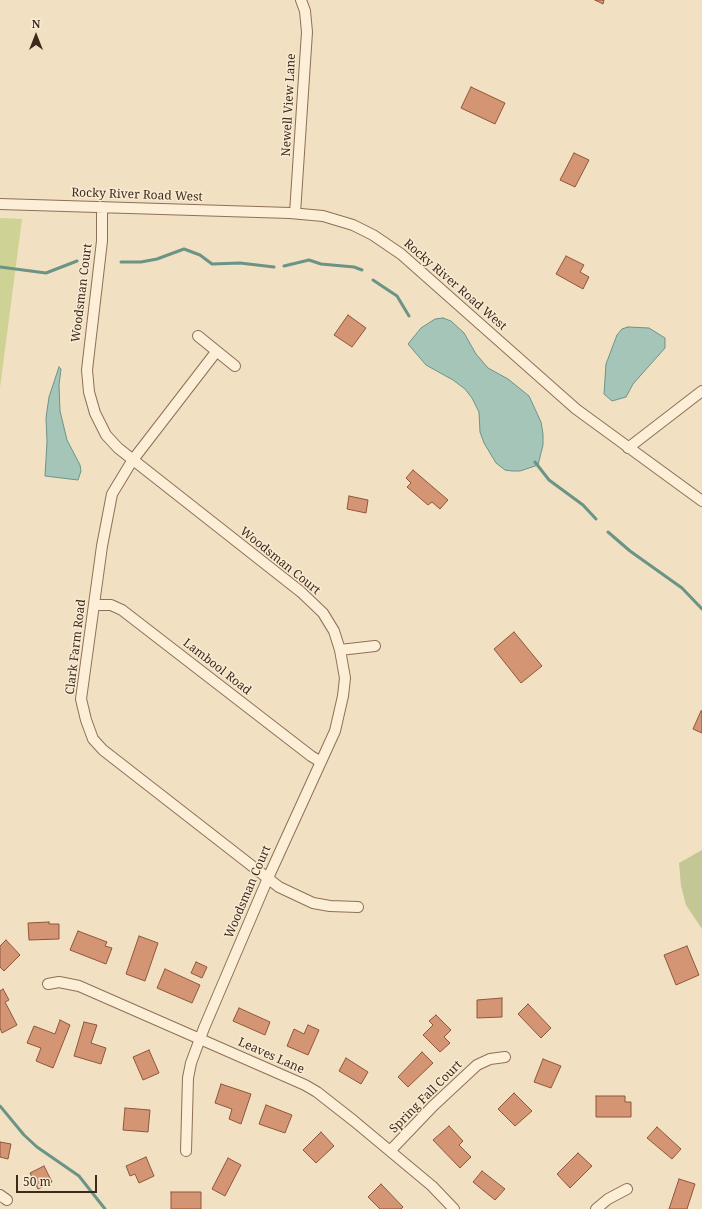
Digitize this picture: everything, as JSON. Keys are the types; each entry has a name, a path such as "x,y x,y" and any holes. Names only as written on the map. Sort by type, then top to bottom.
{"street":[{"name":"Newell View Lane","path":"295,213 307,25 305,11 301,0"},
{"name":"Rocky River Road West","path":"0,204 295,213 323,216 347,223 373,235 389,245 436,284 548,386 628,448 702,501"},
{"name":"Woodsman Court","path":"102,207 102,241 88,353 88,392 95,413 106,435 132,461 301,592 323,613 334,631 340,650 345,678 343,696 335,730 268,878 191,1063 188,1078 186,1151"},
{"path":"198,336 234,366"},
{"name":"Clark Farm Road","path":"216,352 132,461 114,489 108,505 81,699 93,739 103,750 268,878 292,895 312,903 330,906 358,907"},
{"path":"628,448 702,391"},
{"name":"Lambool Road","path":"94,605 111,605 122,610 311,756 321,762"},
{"path":"340,650 375,646"},
{"name":"Leaves Lane","path":"48,984 59,982 75,984 317,1092 432,1186 454,1209"},
{"name":"Spring Fall Court","path":"390,1151 433,1106 477,1065 490,1059 504,1057"},
{"path":"596,1209 608,1199 627,1189"}],"green space":[{"path":"0,218 22,219 0,388"},
{"path":"702,850 702,929 686,905 681,886 679,863"}],"shaded area":[{"path":"443,318 451,321 464,333 476,354 488,368 508,379 529,396 541,422 543,434 543,445 538,465 520,471 512,471 505,470 496,463 484,443 480,432 479,412 472,398 465,389 453,380 426,365 408,344 421,328 435,319"},
{"path":"628,327 649,328 665,338 665,348 633,384 626,397 612,401 604,394 606,364 617,335 622,329"},
{"path":"59,367 61,369 59,385 60,411 67,440 80,465 81,471 78,480 45,476 47,442 46,418 49,397"}],"building":[{"path":"595,0 604,0 603,4"},
{"path":"471,87 505,103 495,124 461,108"},
{"path":"574,153 589,160 575,187 560,180"},
{"path":"566,256 584,265 580,272 589,277 583,289 556,274"},
{"path":"348,315 366,328 352,347 334,335"},
{"path":"413,470 448,500 440,509 432,502 428,505 407,487 411,483 406,478"},
{"path":"349,496 368,500 366,513 347,509"},
{"path":"514,632 542,666 521,683 494,649"},
{"path":"702,711 702,733 693,729"},
{"path":"49,922 49,924 59,924 59,939 29,940 28,923"},
{"path":"78,931 107,942 105,946 112,948 106,964 70,950"},
{"path":"139,936 158,943 145,981 126,974"},
{"path":"6,940 20,955 4,971 0,967 0,946"},
{"path":"687,946 699,975 676,985 664,955"},
{"path":"196,962 207,967 202,978 191,973"},
{"path":"165,969 200,985 192,1003 157,988"},
{"path":"3,989 9,1000 5,1002 17,1025 2,1033 0,1028 0,991"},
{"path":"502,998 502,1017 477,1018 477,1000"},
{"path":"528,1004 551,1028 541,1038 518,1014"},
{"path":"239,1008 270,1022 265,1035 233,1021"},
{"path":"436,1015 451,1030 444,1037 450,1043 440,1052 423,1035 433,1025 429,1021"},
{"path":"60,1020 70,1025 53,1068 36,1061 41,1048 27,1043 34,1026 55,1034"},
{"path":"84,1022 97,1025 91,1043 106,1048 101,1064 74,1056"},
{"path":"308,1025 319,1030 308,1055 287,1046 294,1029 304,1034"},
{"path":"149,1050 159,1073 143,1080 133,1057"},
{"path":"422,1052 433,1063 408,1087 398,1077"},
{"path":"346,1058 368,1072 361,1084 339,1071"},
{"path":"543,1059 561,1066 551,1088 534,1082"},
{"path":"221,1084 251,1094 241,1124 229,1119 232,1109 215,1103"},
{"path":"514,1093 532,1111 515,1126 498,1109"},
{"path":"596,1096 625,1096 625,1102 631,1102 631,1117 596,1117"},
{"path":"266,1105 292,1115 285,1133 259,1124"},
{"path":"125,1108 150,1110 148,1132 123,1130"},
{"path":"449,1126 463,1141 459,1145 471,1157 460,1168 433,1140"},
{"path":"657,1127 681,1149 672,1159 647,1138"},
{"path":"321,1132 334,1146 316,1163 303,1150"},
{"path":"0,1142 11,1144 8,1159 0,1157"},
{"path":"578,1153 592,1166 570,1188 557,1174"},
{"path":"146,1157 154,1176 139,1183 135,1174 130,1176 126,1166"},
{"path":"228,1158 241,1165 225,1196 212,1189"},
{"path":"44,1166 52,1182 38,1189 30,1173"},
{"path":"482,1171 505,1189 495,1200 473,1182"},
{"path":"679,1179 695,1184 687,1209 669,1209"},
{"path":"381,1184 403,1207 401,1209 380,1209 368,1197"},
{"path":"171,1192 201,1192 201,1209 171,1209"}],"waterway":[{"path":"121,262 141,262 157,259 184,249 200,255 212,264 240,263 274,267"},
{"path":"284,266 309,260 321,264 354,267 362,270"},
{"path":"0,267 46,273 77,261"},
{"path":"373,280 397,296 409,316"},
{"path":"535,462 549,480 583,505 596,519"},
{"path":"608,532 630,551 682,588 702,609"},
{"path":"0,1106 24,1135 37,1147 79,1176 105,1209"}]}
